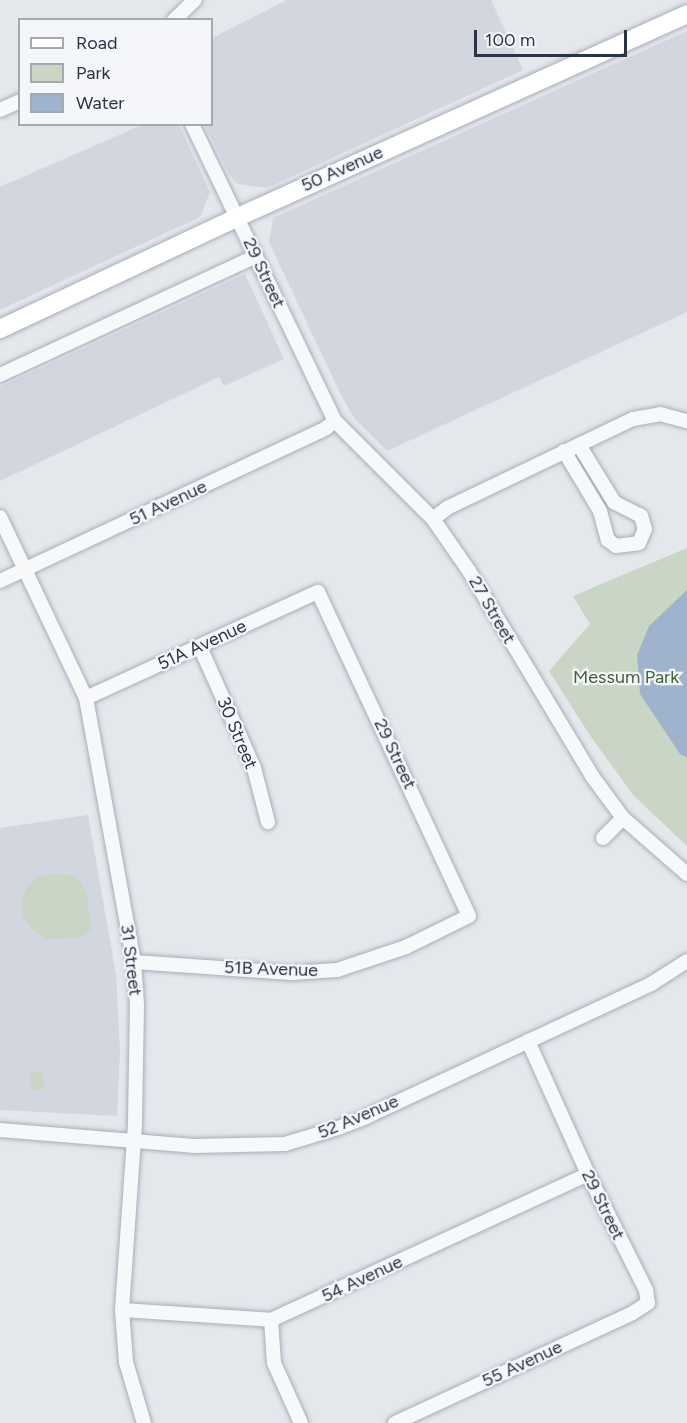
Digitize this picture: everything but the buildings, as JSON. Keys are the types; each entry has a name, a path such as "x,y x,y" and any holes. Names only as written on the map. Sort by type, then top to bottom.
{"main road":[{"name":"50 Avenue","path":"0,329 238,217 687,14"}],"street":[{"path":"176,18 195,0"},
{"path":"0,110 18,102"},
{"name":"29 Street","path":"193,126 335,422"},
{"path":"0,375 256,256"},
{"path":"434,519 443,510 633,419 660,414 687,421"},
{"name":"27 Street","path":"335,422 434,519 469,571 592,776 623,818 687,874"},
{"name":"51 Avenue","path":"0,581 335,422"},
{"path":"564,451 581,483 600,511 608,540 616,546 639,543 645,529 641,516 614,502 579,445"},
{"path":"581,483 595,474"},
{"path":"600,511 614,502"},
{"name":"31 Street","path":"0,517 86,698 134,962 137,1005 133,1140 122,1310 126,1362 144,1423"},
{"name":"29 Street","path":"318,592 469,916"},
{"name":"51A Avenue","path":"86,698 318,592"},
{"name":"30 Street","path":"200,647 254,768 268,822"},
{"path":"603,838 623,818"},
{"name":"51B Avenue","path":"134,962 291,973 337,970 406,947 469,916"},
{"name":"52 Avenue","path":"0,1130 224,1147 285,1144 329,1131 366,1116 651,984 687,961"},
{"name":"29 Street","path":"528,1041 588,1174 646,1290 648,1303"},
{"name":"54 Avenue","path":"122,1310 271,1320 588,1174"},
{"name":"55 Avenue","path":"395,1423 631,1314 648,1303"},
{"path":"271,1320 274,1363 301,1423"}],"shaded area":[{"path":"287,0 491,0 523,70 267,188 237,184 229,174 205,126 213,126 213,37"},
{"path":"687,31 687,312 387,451 354,418 340,393 269,242 273,218"},
{"path":"140,126 179,126 210,192 200,217 0,310 0,187"},
{"path":"245,274 284,359 224,386 219,377 0,481 0,387"},
{"path":"88,815 116,975 120,1051 117,1116 0,1110 0,828"}],"green space":[{"name":"Messum Park","path":"687,548 687,846 634,796 591,737 549,671 590,624 573,596"},
{"path":"55,874 71,875 81,882 87,895 91,929 81,938 46,939 31,928 23,916 22,901 27,887 38,877"},
{"path":"42,1071 45,1089 32,1091 29,1073"}],"water":[{"path":"687,590 687,758 680,754 640,694 637,655 649,626"}]}
